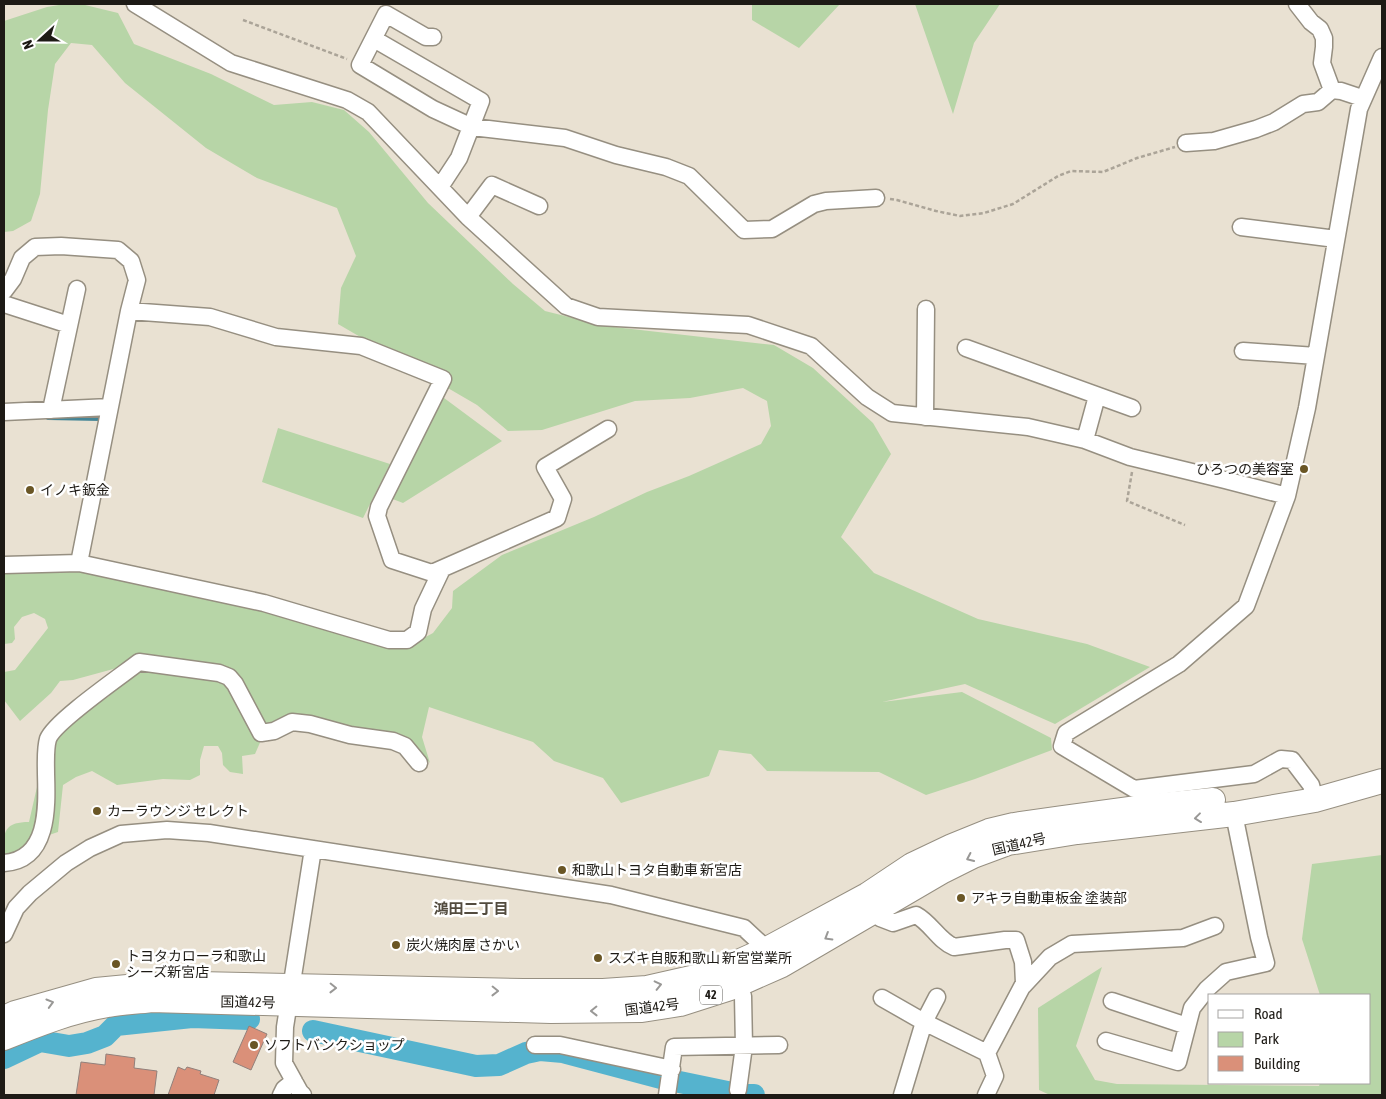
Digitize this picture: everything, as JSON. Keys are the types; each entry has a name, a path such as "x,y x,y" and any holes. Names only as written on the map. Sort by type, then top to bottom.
{"highway":[{"name":"国道42号","path":"4,1018 15,1013 96,990 138,986 198,984 291,995 551,1012 642,1010 680,1004 730,988 775,957 871,902 973,856 1008,843 1077,832 1234,814 1313,792 1382,765"},
{"name":"国道42号","path":"871,902 912,864 952,846 1014,824 1152,806 1313,792 1382,781"},
{"name":"国道42号","path":"4,1038 41,1022 108,1005 151,1000 291,995"}],"street":[{"path":"135,4 231,63 347,100 368,112 468,217 566,306 598,317 748,325 811,346 867,397 892,413 1028,427 1085,440 1134,458 1287,496"},
{"path":"1297,4 1311,22 1320,29 1324,38 1322,62 1332,90"},
{"path":"433,37 426,37 388,9 360,65 433,109 472,127 565,138 616,155 666,167 689,176 744,230 772,228 814,204 826,201 876,198"},
{"path":"374,39 481,101 459,158 440,188"},
{"path":"1313,792 1292,760 1281,759 1254,774 1134,789 1062,746 1066,733 1179,664 1246,606 1287,496 1307,408 1359,109 1362,98 1382,57"},
{"path":"1186,143 1214,141 1256,129 1274,122 1304,104 1318,102 1332,90 1362,98"},
{"path":"468,217 492,185 539,206"},
{"path":"1242,227 1336,239"},
{"path":"4,291 13,279 22,258 35,247 61,246 118,250 131,261 137,280 129,311 79,563"},
{"path":"51,410 77,288"},
{"path":"4,304 69,325"},
{"path":"925,417 926,309"},
{"path":"129,311 210,317 276,337 361,346 443,379 377,516 392,560 432,573 557,518 563,499 546,467 608,429"},
{"path":"966,348 1132,408"},
{"path":"1242,350 1316,356"},
{"path":"1085,440 1098,396"},
{"path":"4,412 110,407"},
{"path":"4,565 79,563 264,603 389,640 407,640 418,632 423,609 442,569"},
{"path":"4,863 15,862 23,858 32,850 42,835 45,821 48,738 62,722 138,662 219,673 229,677 235,684 261,733 274,731 292,722 310,724 350,735 393,741 405,746 419,763"},
{"path":"1106,1042 1178,1062 1192,1008 1207,989 1226,972 1266,963 1234,814"},
{"path":"4,934 10,906 30,893 66,863 90,848 121,834 166,830 209,833 611,895 744,928 775,957"},
{"path":"304,1095 300,1092 284,1063 285,1027 313,849"},
{"path":"871,902 880,918 892,923 916,914 926,920 948,945 954,947 1016,940 1023,962 1023,986"},
{"path":"987,1053 1023,986 1050,957 1072,944 1184,938 1215,926"},
{"path":"738,1090 744,1046 742,996"},
{"path":"882,998 924,1022 987,1053 995,1076 986,1095"},
{"path":"902,1095 924,1022 937,998"},
{"path":"1112,1001 1188,1026"},
{"path":"535,1045 560,1045 672,1069"},
{"path":"668,1092 674,1047 779,1045"},
{"path":"281,1095 284,1089 294,1081"}],"path":[{"path":"243,20 360,65"},
{"path":"876,198 897,200 960,216 984,213 1013,204 1058,176 1071,171 1104,172 1137,158 1186,143"},
{"path":"1134,458 1126,501 1185,525"}],"green space":[{"path":"81,4 118,13 134,44 211,74 274,105 312,102 344,110 369,132 428,203 513,284 545,311 605,326 774,345 813,368 873,423 891,454 841,537 874,573 978,619 1087,644 1150,667 1055,724 965,684 882,702 962,692 1051,738 1052,750 926,795 879,772 767,771 751,754 719,750 709,776 621,803 603,778 554,761 533,742 429,707 422,737 430,763 415,747 302,722 262,738 255,754 242,756 243,774 230,772 223,765 222,753 218,746 204,746 200,760 200,775 190,780 163,779 117,785 92,771 76,777 63,785 58,832 46,836 4,859 4,837 8,828 20,823 29,822 47,743 120,686 123,670 117,668 73,680 60,681 51,693 20,721 4,700 4,672 15,670 48,628 45,619 34,613 22,617 14,627 15,639 12,643 4,644 4,573 68,569 205,595 359,638 411,645 433,633 452,608 453,591 502,555 761,444 771,426 767,401 743,388 690,398 635,401 542,430 508,431 477,405 338,324 341,288 356,256 337,208 257,178 206,148 125,83 92,45 71,43 55,64 48,110 40,194 31,221 13,231 4,232 4,21 47,7"},
{"path":"752,4 840,4 799,48 752,20"},
{"path":"915,4 1000,4 974,43 953,114"},
{"path":"440,395 502,441 403,503 390,498"},
{"path":"278,428 390,464 363,518 262,482"},
{"path":"1382,855 1382,1095 1050,1095 1039,1090 1038,1008 1102,967 1076,1046 1095,1080 1117,1084 1319,1086 1320,1084 1371,1084 1371,994 1320,994 1302,939 1312,864"}],"building":[{"path":"249,1026 267,1034 251,1070 233,1062"},
{"path":"106,1054 135,1058 134,1068 157,1071 154,1095 76,1095 81,1062 105,1065"},
{"path":"178,1067 185,1070 187,1067 201,1071 200,1074 219,1080 214,1095 168,1095"}],"waterway":[{"path":"48,418 101,419"},
{"path":"4,1058 40,1041 69,1046 87,1043 105,1036 116,1025 192,1017 249,1019"},
{"path":"313,1031 476,1066 499,1065 526,1053 540,1050 563,1052 665,1079 742,1095 754,1095"}],"place":[{"name":"ひろつの美容室","path":"1304,469"},
{"name":"イノキ鈑金","path":"30,490"},
{"name":"カーラウンジ セレクト","path":"97,811"},
{"name":"和歌山トヨタ自動車 新宮店","path":"562,870"},
{"name":"アキラ自動車板金 塗装部","path":"961,898"},
{"name":"炭火焼肉屋 さかい","path":"396,945"},
{"name":"スズキ自販和歌山 新宮営業所","path":"598,958"},
{"name":"トヨタカローラ和歌山 シーズ新宮店","path":"116,964"},
{"name":"ソフトバンクショップ","path":"254,1045"}],"district":[{"name":"鴻田二丁目","path":"471,908"}]}
